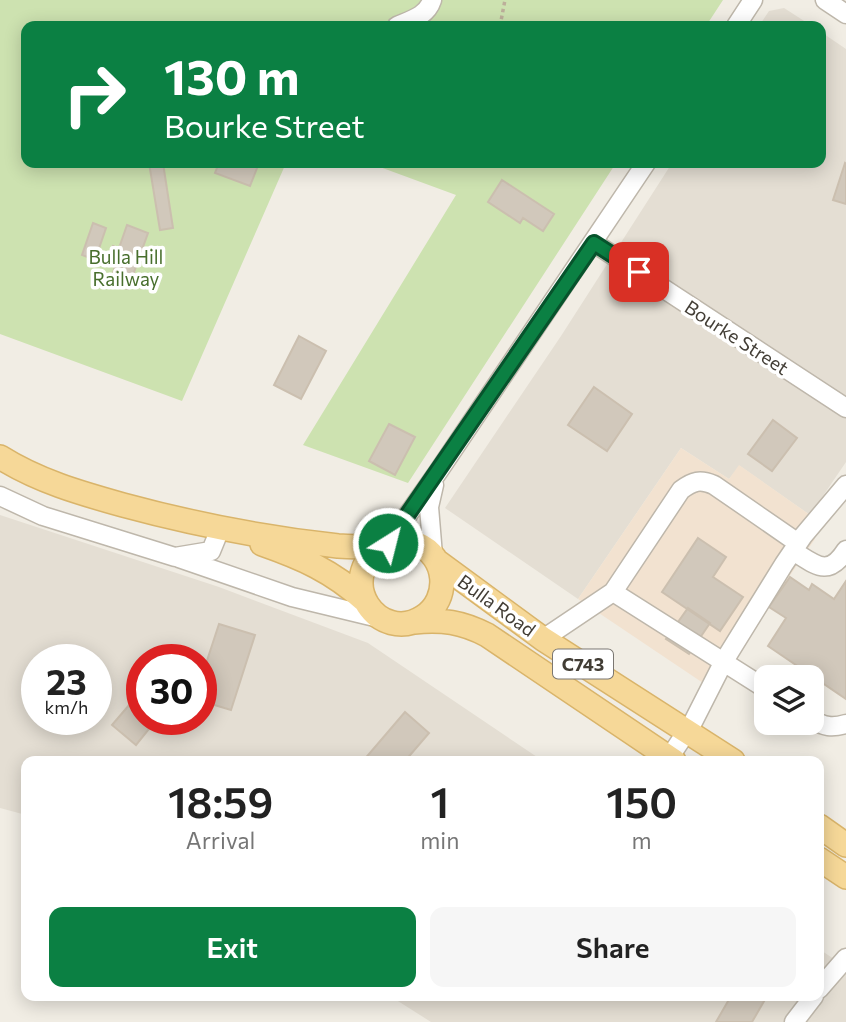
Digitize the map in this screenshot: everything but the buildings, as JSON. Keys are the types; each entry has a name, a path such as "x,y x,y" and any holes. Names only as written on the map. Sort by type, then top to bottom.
{"main road":[{"name":"C743","path":"0,457 18,468 71,491 220,529 294,555 346,583 383,619 396,623 409,622"},
{"name":"C743","path":"220,529 337,545 402,541 415,543 435,559"},
{"path":"364,600 360,587 365,563 372,552 385,544"},
{"path":"409,622 422,618 440,598 442,572 435,559"},
{"name":"Bulla Road","path":"435,559 544,639 726,756"},
{"name":"Bulla Road","path":"409,622 454,621 478,630 665,756"},
{"path":"824,829 846,845"},
{"path":"824,862 846,877"}],"street":[{"path":"408,21 424,14 432,0"},
{"path":"739,21 753,0"},
{"path":"825,0 846,14"},
{"path":"385,544 438,472 643,168"},
{"name":"Bourke Street","path":"594,243 846,408"},
{"path":"435,559 429,507 438,472"},
{"path":"544,639 613,592 681,490 695,481 714,485 818,567 824,568 838,562 846,550"},
{"path":"673,756 724,661 795,547 846,485"},
{"path":"0,496 43,516 292,597 383,619"},
{"path":"175,557 211,551 220,529"},
{"path":"613,592 754,681"},
{"path":"824,725 846,724"},
{"path":"824,983 846,958"},
{"path":"793,1022 810,1001"}],"path":[{"path":"501,21 505,0"}],"shaded area":[{"path":"784,8 804,21 762,21 769,11"},
{"path":"826,35 846,49 846,462 810,515 740,466 729,479 681,448 578,599 445,508 561,336 669,168 826,168"},
{"path":"681,448 729,479 739,465 810,515 801,529 815,539 712,689 578,599"},
{"path":"0,515 219,587 368,643 536,756 21,756 21,814 0,808"},
{"path":"824,952 846,967 846,1022 431,1022 398,1001 824,1001"}],"green space":[{"name":"Bulla Hill Railway","path":"0,0 723,0 709,21 21,21 21,168 284,168 182,401 0,334"},
{"path":"383,168 613,168 408,483 303,445 456,195"}],"route":[{"path":"388,543 594,243 639,272"}]}
